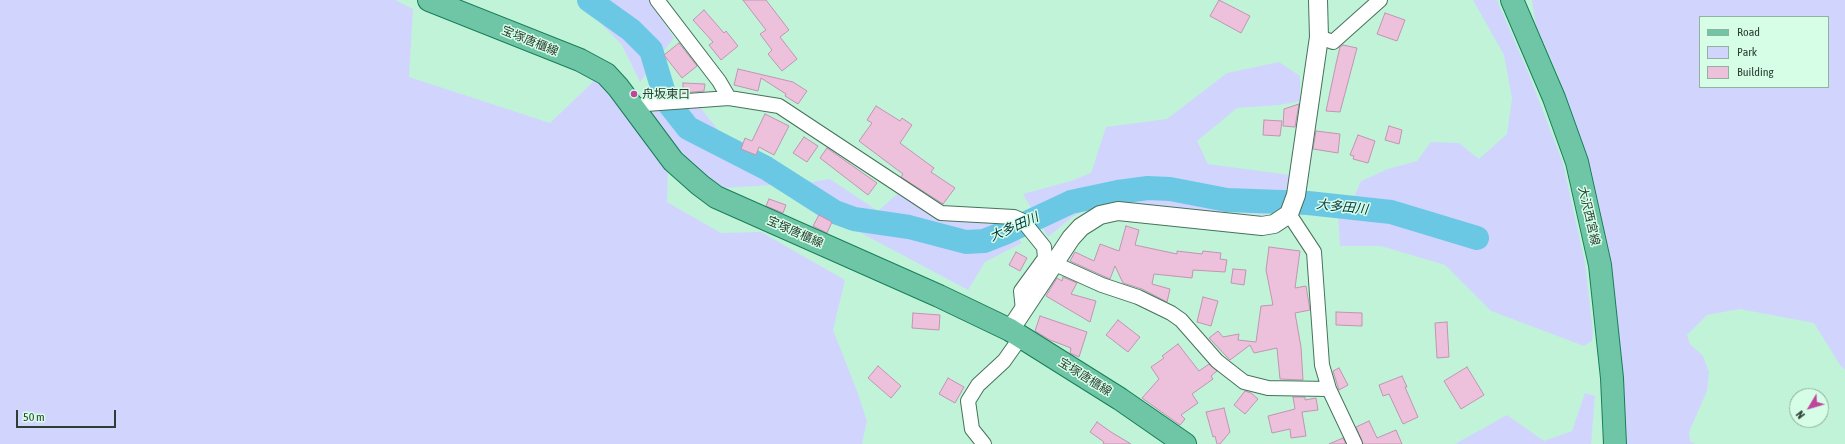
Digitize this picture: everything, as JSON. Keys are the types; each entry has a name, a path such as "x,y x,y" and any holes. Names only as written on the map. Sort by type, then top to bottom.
{"main road":[{"name":"宝塚唐櫃線","path":"429,0 580,60 606,74 618,87 673,161 700,185 716,196 939,296 1015,334 1120,398 1185,444"},
{"name":"大沢西宮線","path":"1512,0 1554,98 1577,162 1600,265 1612,378 1615,444"}],"street":[{"path":"657,0 673,24 720,81 729,98"},
{"path":"984,444 972,429 968,401 978,385 1004,361 1023,310 1054,263 1081,227 1090,220 1108,212 1118,211 1262,226 1274,224 1289,214 1296,195 1319,37 1318,0"},
{"path":"1319,37 1333,42 1380,0"},
{"path":"634,109 646,104 729,98 779,106 941,213 1014,218 1023,221 1044,247 1045,258 1021,291 1023,310"},
{"path":"1289,214 1314,252 1322,365 1329,389 1355,444"},
{"path":"1054,263 1102,285 1138,297 1171,313 1181,320 1217,361 1244,382 1268,388 1329,389"}],"green space":[{"path":"0,0 395,0 413,9 409,77 550,123 596,79 636,116 668,164 667,202 721,233 761,232 845,280 833,330 867,421 862,444 0,444"},
{"path":"578,0 650,0 674,38 640,82 622,45"},
{"path":"1473,0 1497,0 1528,72 1563,163 1585,263 1593,332 1592,341 1584,346 1491,311 1445,265 1381,246 1340,246 1338,215 1354,197 1361,181 1388,169 1417,161 1431,142 1459,143 1479,159 1507,134 1512,98 1504,55"},
{"path":"1532,0 1845,0 1845,370 1840,365 1814,323 1740,309 1707,315 1687,335 1690,344 1703,356 1709,372 1707,391 1689,432 1690,441 1695,444 1621,444 1590,173 1558,75 1536,26"},
{"path":"1279,62 1300,76 1300,101 1279,105 1237,108 1197,141 1208,164 1290,175 1281,208 1265,215 1105,203 1090,208 1072,217 1048,237 1023,194 1071,181 1091,173 1106,127 1167,119 1227,73"},
{"path":"646,104 699,106 719,131 727,146 769,166 812,182 830,179 878,211 897,194 946,220 1005,223 1022,243 985,262 968,290 771,185 722,188 687,163"},
{"path":"1585,393 1595,396 1591,444 1455,444 1507,415 1544,441 1572,431"}],"building":[{"path":"743,0 766,0 789,30 780,37 797,59 782,71 768,54 772,50 760,34 766,30"},
{"path":"1219,0 1250,16 1241,33 1210,16"},
{"path":"704,10 724,33 726,31 738,46 721,60 709,45 713,42 693,20"},
{"path":"1385,13 1405,20 1397,41 1377,34"},
{"path":"679,43 697,66 682,78 664,55"},
{"path":"1343,45 1357,48 1340,112 1326,111 1340,47"},
{"path":"738,69 793,82 807,91 798,104 785,96 786,94 761,78 758,91 734,85"},
{"path":"683,83 705,84 704,91 683,93"},
{"path":"1299,104 1295,127 1283,126 1284,109"},
{"path":"876,106 900,121 902,118 912,125 900,143 934,168 931,172 955,188 943,204 901,177 903,174 859,141 872,123 867,120"},
{"path":"765,114 789,126 774,155 759,147 756,155 741,149 745,138 752,141"},
{"path":"1264,120 1282,121 1280,136 1263,135"},
{"path":"1389,126 1402,130 1399,144 1385,140"},
{"path":"1316,131 1340,134 1338,153 1313,149"},
{"path":"1358,135 1375,141 1368,163 1353,159 1354,156 1350,155"},
{"path":"804,137 818,146 807,162 793,153"},
{"path":"827,148 877,183 868,195 820,158"},
{"path":"769,199 786,205 783,213 766,206"},
{"path":"819,215 832,222 827,233 813,226"},
{"path":"1126,226 1139,230 1135,245 1177,254 1177,251 1202,254 1203,251 1221,253 1220,259 1227,260 1225,272 1193,270 1192,278 1154,274 1152,284 1170,289 1167,302 1142,289 1123,283 1115,266 1110,279 1070,261 1075,252 1094,261 1100,244 1119,251"},
{"path":"1269,247 1300,251 1295,288 1306,286 1310,310 1295,313 1301,347 1303,380 1280,379 1277,348 1254,353 1250,345 1230,360 1209,338 1218,331 1223,337 1239,334 1238,340 1256,342 1261,306 1273,305 1266,270"},
{"path":"1016,252 1027,258 1020,271 1009,265"},
{"path":"1233,269 1246,270 1244,285 1231,283"},
{"path":"1063,277 1077,283 1071,294 1096,301 1090,322 1046,296 1057,278 1062,281"},
{"path":"1203,297 1218,301 1211,326 1197,322"},
{"path":"1336,312 1362,313 1362,326 1336,325"},
{"path":"913,313 940,315 939,330 912,328"},
{"path":"1040,316 1087,332 1079,357 1070,353 1071,348 1050,340 1035,331"},
{"path":"1118,320 1140,337 1128,352 1106,335"},
{"path":"1447,322 1449,357 1437,358 1435,323"},
{"path":"1178,344 1199,371 1209,364 1217,371 1211,376 1213,379 1192,394 1198,403 1181,415 1185,419 1180,425 1142,398 1159,379 1151,367 1164,358 1162,356"},
{"path":"878,366 901,386 891,398 868,378"},
{"path":"1467,367 1484,395 1461,409 1444,381"},
{"path":"1339,368 1348,385 1339,390 1333,371"},
{"path":"1402,376 1407,387 1405,387 1418,417 1403,424 1389,394 1383,396 1379,385"},
{"path":"948,378 964,387 955,403 939,394"},
{"path":"1245,391 1251,393 1258,399 1245,414 1234,405"},
{"path":"1293,397 1305,397 1305,400 1316,398 1318,410 1302,412 1306,436 1291,438 1290,429 1272,433 1268,416 1295,409"},
{"path":"1224,408 1230,432 1220,444 1217,444 1215,436 1213,437 1206,412"},
{"path":"1369,421 1377,438 1396,430 1402,444 1363,444 1356,427"},
{"path":"1097,422 1131,444 1103,444 1104,442 1090,432"},
{"path":"1343,438 1346,444 1329,444"}],"waterway":[{"name":"大多田川","path":"589,0 631,30 651,50 666,100 688,128 766,168 835,212 854,219 909,227 966,242 984,241 1071,202 1118,192 1148,188 1170,189 1227,200 1308,203 1391,212 1477,238"}],"place":[{"name":"舟坂東口","path":"634,94"}]}
